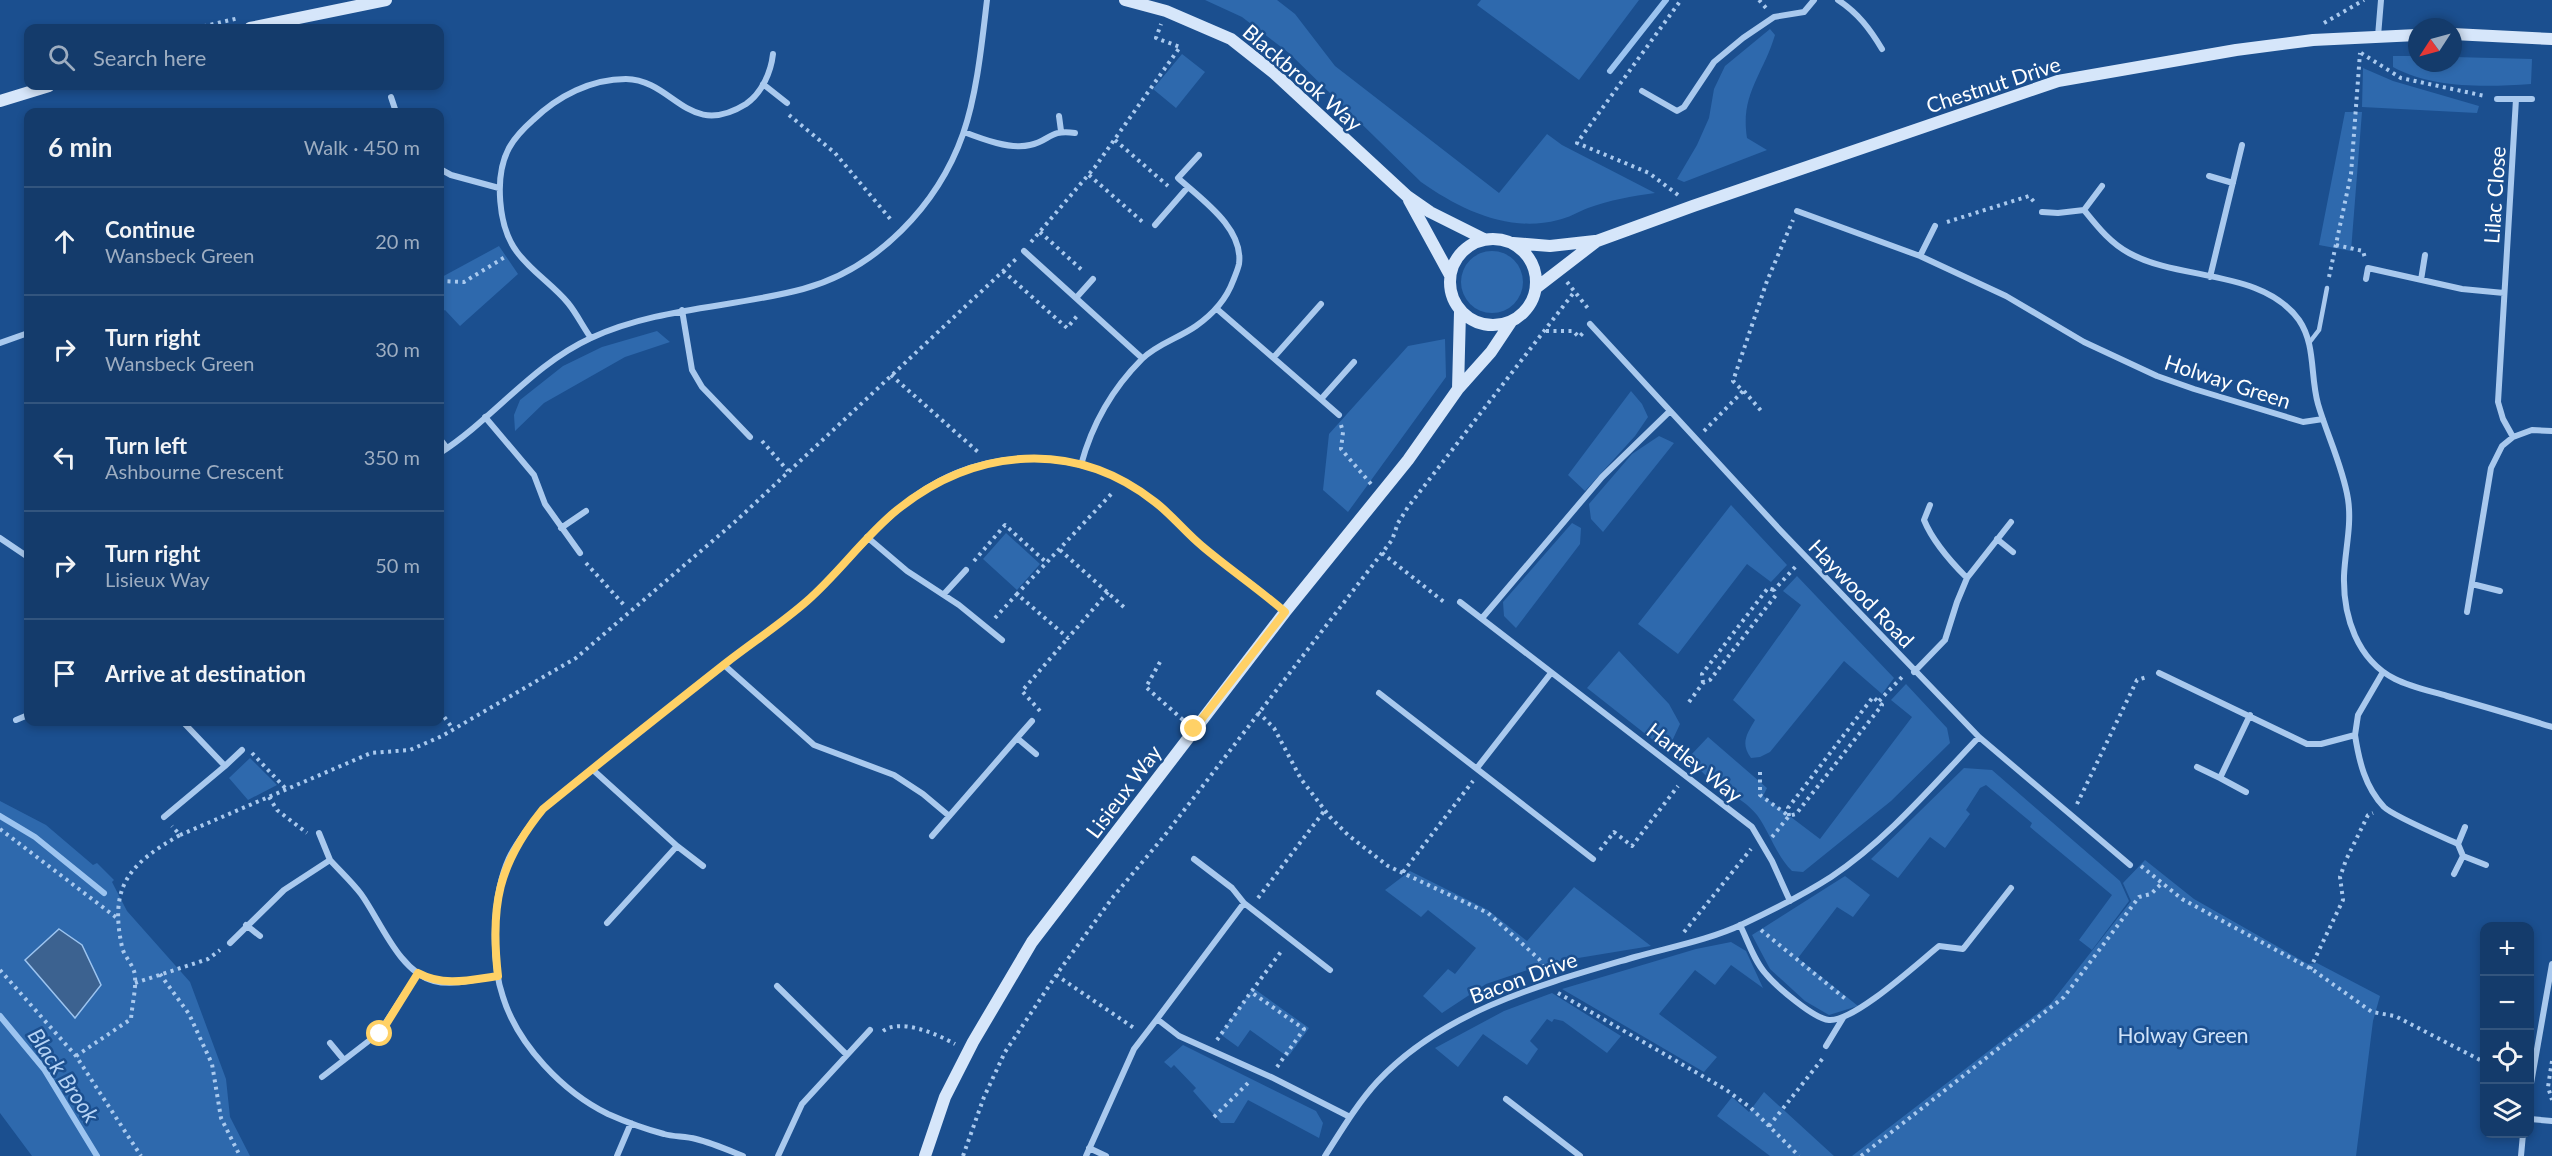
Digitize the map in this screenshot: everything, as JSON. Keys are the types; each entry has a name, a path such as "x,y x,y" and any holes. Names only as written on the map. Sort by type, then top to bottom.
{"street":[{"path":"269,24 386,0"},
{"path":"444,450 557,356 591,338 637,320 804,289 835,276 883,247 927,202 947,172 964,132 979,61 987,0"},
{"name":"Blackbrook Way","path":"1125,0 1166,11 1204,26 1240,46 1275,73 1407,196 1430,212 1484,239"},
{"path":"1642,91 1677,111 1684,107 1714,62 1743,38 1774,17 1804,12 1814,0"},
{"path":"1838,0 1850,8 1867,26 1882,49"},
{"path":"2378,36 2381,0"},
{"path":"2462,34 2552,39"},
{"name":"Chestnut Drive","path":"1512,243 1550,246 1597,241 2058,81 2236,50 2313,40 2408,35"},
{"path":"591,338 568,304 533,271 509,237 502,214 499,188 508,149 520,133 552,104 576,90 600,81 629,79 651,86 684,108 707,116 729,114 750,101 763,84 771,69 773,54"},
{"path":"763,84 787,103"},
{"path":"0,101 36,90"},
{"path":"391,97 395,108"},
{"path":"2497,99 2532,99"},
{"name":"Lilac Close","path":"2512,437 2498,402 2516,99"},
{"path":"1059,116 1061,131"},
{"path":"964,132 1010,145 1030,146 1061,131 1075,132"},
{"path":"2210,277 2242,145"},
{"path":"1082,465 1103,407 1142,358 1160,345 1195,327 1217,309 1228,294 1239,263 1236,241 1225,222 1178,178 1199,154"},
{"path":"444,171 499,188"},
{"path":"2209,176 2233,183"},
{"path":"2042,212 2084,210 2102,186"},
{"path":"1155,225 1188,187"},
{"name":"Blackbrook Way","path":"1407,196 1450,275"},
{"path":"2084,210 2103,233 2127,253 2157,266 2260,290 2276,298 2299,321 2308,343 2322,419 2345,484 2348,501 2350,525 2344,575 2346,611 2359,645 2383,672 2411,685 2552,727"},
{"name":"Holway Green","path":"1797,212 1920,256 2006,296 2084,342 2157,376 2303,422 2322,419"},
{"path":"1920,256 1935,226"},
{"path":"1484,239 1498,239 1512,243 1526,254 1535,270 1536,288 1528,308 1511,322 1493,326 1475,322 1460,312 1452,298 1450,275 1452,266 1462,252 1484,239"},
{"name":"Chestnut Drive","path":"1536,288 1597,241"},
{"path":"1024,250 1142,358"},
{"path":"2421,280 2425,255"},
{"path":"2366,279 2368,268 2462,289 2504,293"},
{"path":"1076,298 1093,279"},
{"path":"1274,357 1321,304"},
{"path":"1217,309 1339,415"},
{"path":"682,310 692,370 702,387 750,437"},
{"path":"1458,389 1460,312"},
{"name":"Lisieux Way","path":"925,1156 945,1097 968,1052 1032,942 1285,612 1408,460 1458,389 1491,352 1511,322"},
{"name":"Haywood Road","path":"1591,325 1805,557 1979,737 2130,866"},
{"path":"0,333 2,342 24,334"},
{"path":"1322,399 1354,363"},
{"path":"1483,617 1602,477 1670,411"},
{"path":"485,417 534,475 545,504 580,553"},
{"path":"2467,612 2491,468 2502,446 2512,437 2532,430 2552,431"},
{"path":"444,444 447,448"},
{"path":"743,1156 696,1139 666,1134 631,1123 607,1113 582,1098 543,1062 525,1041 502,997 494,947 496,908 508,859 522,834 543,809 807,601 867,537 897,510 927,488 953,475 990,462 1010,458 1044,458 1082,465 1123,481 1156,502 1200,545 1285,612"},
{"path":"1930,505 1924,520 1930,534 1967,578"},
{"path":"561,528 586,511"},
{"path":"1913,670 1945,640 1967,578 2011,522"},
{"path":"867,537 907,571 944,594 1002,640"},
{"path":"0,538 24,554"},
{"path":"1996,539 2013,552"},
{"path":"944,594 966,570"},
{"path":"2472,584 2500,591"},
{"name":"Hartley Way","path":"1460,602 1483,617 1551,673 1752,827 1790,901"},
{"path":"724,665 814,745 894,775 923,794 948,815"},
{"path":"2383,672 2358,715 2355,735 2359,761 2364,775 2385,808 2458,844 2463,856 2486,865"},
{"path":"1479,769 1551,673"},
{"path":"2159,673 2307,744 2321,744 2355,735"},
{"path":"1379,693 1593,859"},
{"path":"2220,778 2250,716"},
{"path":"16,720 24,717"},
{"path":"932,836 1032,721"},
{"path":"187,726 225,766"},
{"name":"Bacon Drive","path":"1325,1156 1350,1117 1376,1084 1395,1064 1430,1036 1462,1017 1553,982 1701,940 1740,925 1790,901 1832,876 1898,822 1979,737"},
{"path":"1017,738 1036,754"},
{"path":"164,817 242,750"},
{"path":"2197,767 2246,792"},
{"path":"592,769 703,867"},
{"path":"2458,844 2465,827"},
{"path":"319,833 330,860 361,893 392,945 418,973 431,980 447,983 498,976"},
{"path":"607,923 677,846"},
{"path":"2454,874 2463,856"},
{"path":"1194,859 1232,888 1244,903 1330,970"},
{"path":"230,943 284,890 330,860"},
{"path":"1740,925 1766,974 1814,1014 1828,1020 1843,1018 1939,946 1963,949 2011,888"},
{"path":"1086,1156 1134,1049 1244,903"},
{"path":"246,925 260,936"},
{"path":"2530,1084 2552,964"},
{"path":"322,1077 380,1034 418,973"},
{"path":"777,986 847,1055"},
{"path":"1826,1046 1843,1018"},
{"path":"1157,1019 1179,1036 1271,1077 1350,1117"},
{"path":"778,1156 802,1104 870,1030"},
{"path":"330,1043 344,1060"},
{"path":"1506,1099 1580,1156"},
{"path":"2534,1120 2552,1122"},
{"path":"617,1156 631,1123"},
{"path":"2521,1156 2523,1138"},
{"path":"1089,1148 1106,1156"}],"lane":[{"path":"2308,343 2319,330 2327,288"}],"path":[{"path":"1681,0 1577,143 1649,173 1693,206"},
{"path":"76,1056 131,1018 136,975 122,951 117,918 120,891 133,869 155,849 180,835 371,753 410,750 453,729 576,658 639,606 1003,271 1040,232 1089,175 1180,47 1156,38 1166,11"},
{"path":"2327,288 2351,174 2362,38"},
{"path":"2349,54 2360,53 2401,78 2497,99"},
{"path":"787,103 785,112 805,126 835,153 901,231"},
{"path":"1114,140 1179,197"},
{"path":"1089,175 1151,230 1155,225"},
{"path":"1935,226 2029,196 2042,212"},
{"path":"1763,413 1733,381 1767,281 1797,212"},
{"path":"1040,232 1093,279"},
{"path":"2336,245 2363,251 2368,268"},
{"path":"444,281 464,282 516,250"},
{"path":"1003,271 1067,328 1086,306"},
{"path":"1545,331 1573,331 1580,337 1591,325 1590,310 1556,271"},
{"path":"1570,286 1577,278"},
{"path":"963,1156 984,1096 1005,1052 1056,975 1113,897 1165,835 1392,540 1398,523 1408,507 1575,291"},
{"path":"891,375 990,462"},
{"path":"1696,439 1743,391"},
{"path":"1339,415 1343,432 1341,449 1380,494"},
{"path":"750,437 762,441 788,471"},
{"path":"987,627 1123,481"},
{"path":"966,570 1005,525 1047,563"},
{"path":"1060,550 1126,609"},
{"path":"580,553 624,605"},
{"path":"1382,553 1444,602 1460,602"},
{"path":"1774,590 1805,557"},
{"path":"1703,682 1702,674 1768,588 1774,590"},
{"path":"1689,702 1703,682 1710,680 1776,595 1774,590"},
{"path":"1032,721 1041,709 1022,691 1108,592"},
{"path":"1017,594 1068,638"},
{"path":"1160,662 1146,687 1194,729"},
{"path":"1879,701 1913,670"},
{"path":"2070,815 2137,680 2159,673"},
{"path":"1764,847 1790,816 1796,814 1882,705 1874,697 1788,808 1790,816"},
{"path":"1258,712 1274,728 1301,779 1348,835 1374,856 1488,914 1539,959 1558,993 1725,1089 1769,1126 1799,1156"},
{"path":"444,717 453,729"},
{"path":"242,750 251,752 287,790"},
{"path":"1403,872 1479,769"},
{"path":"1760,772 1760,795 1790,816"},
{"path":"1593,859 1614,832 1632,846 1686,776"},
{"path":"269,797 277,810 306,833 319,833"},
{"path":"2310,969 2343,900 2340,877 2346,860 2368,815 2385,808"},
{"path":"1251,908 1325,810"},
{"path":"164,817 180,835"},
{"path":"0,830 117,918"},
{"path":"1671,947 1759,839"},
{"path":"2130,866 2139,864 2182,899 2310,969 2372,1012 2395,1016 2480,1060"},
{"path":"1861,1156 2054,1007 2071,989 2139,897 2151,894 2163,882"},
{"path":"1749,921 1858,1009"},
{"path":"1210,1050 1290,939"},
{"path":"135,983 208,959 230,943"},
{"path":"0,970 76,1056 141,1156"},
{"path":"160,974 189,1014 212,1064 220,1118 240,1156"},
{"path":"1056,975 1144,1035"},
{"path":"1251,992 1304,1029 1271,1077"},
{"path":"870,1030 882,1032 888,1028 903,1027 924,1031 968,1052"},
{"path":"1769,1126 1827,1053 1826,1046"},
{"path":"2552,1062 2548,1088 2552,1100"},
{"path":"1214,1117 1258,1072"}],"green space":[{"path":"1205,0 1277,0 1295,14 1335,66 1499,193 1547,134 1562,145 1655,193 1613,201 1562,219 1540,223 1504,221 1469,210 1421,182 1289,53 1242,17"},
{"path":"1481,0 1639,0 1579,80 1477,5"},
{"path":"1770,29 1775,35 1750,97 1746,123 1747,138 1767,150 1684,182 1677,179 1697,145 1709,118 1714,89 1725,66"},
{"path":"1182,54 1205,72 1176,108 1153,89"},
{"path":"2393,56 2408,56 2408,72 2462,72 2462,57 2532,59 2531,84 2479,86 2443,83 2409,74 2393,67"},
{"path":"2363,68 2393,81 2479,106 2477,113 2362,107"},
{"path":"2345,112 2362,112 2351,251 2319,245"},
{"path":"499,246 518,274 460,326 444,311 444,276"},
{"path":"1492,251 1509,256 1514,260 1518,265 1523,282 1518,299 1514,304 1509,308 1492,313 1475,308 1470,304 1466,299 1461,282 1466,265 1470,260 1475,256"},
{"path":"657,331 670,342 625,357 544,403 515,431 514,415 520,400 563,366 602,347"},
{"path":"1445,339 1446,377 1348,512 1323,490 1329,434 1408,346"},
{"path":"1631,391 1642,404 1648,417 1635,436 1585,491 1568,475"},
{"path":"1659,436 1674,443 1603,532 1591,519 1589,504 1632,454"},
{"path":"1731,505 1787,565 1771,582 1747,564 1678,654 1638,624"},
{"path":"1572,523 1581,528 1580,544 1516,628 1504,616 1503,602"},
{"path":"1006,533 1040,564 1017,590 983,559"},
{"path":"1797,576 1894,678 1882,694 1844,661 1770,752 1751,758 1745,743 1755,720 1733,700 1801,605 1783,591"},
{"path":"1619,651 1669,704 1680,724 1673,739 1662,747 1587,688"},
{"path":"1906,684 1947,728 1950,743 1891,801 1803,872 1792,871 1757,815 1741,800 1704,774 1691,755 1708,737 1767,788 1763,796 1820,839 1912,717 1891,700"},
{"path":"250,758 277,785 248,800 229,778"},
{"path":"1964,768 1992,770 2120,881 2129,901 2092,950 2079,940 2112,895 2030,827 2032,823 1986,785 1980,788 1966,810 1970,814 1945,848 1930,837 1898,878 1871,859"},
{"path":"0,801 46,825 93,865 97,863 114,880 112,882 127,911 190,982 226,1079 230,1117 250,1156 32,1156 0,1113"},
{"name":"Holway Green","path":"2145,860 2194,899 2308,964 2317,963 2380,996 2373,1021 2356,1156 1852,1156 2051,1003 2131,901 2123,883"},
{"path":"1410,871 1488,910 1527,941 1574,887 1651,946 1548,963 1486,984 1442,1013 1423,996 1448,969 1455,974 1476,948 1428,910 1421,917 1385,890"},
{"path":"1845,876 1870,895 1853,917 1837,907 1798,958 1858,1006 1829,1015 1805,1001 1770,969 1752,935"},
{"path":"1731,942 1746,951 1763,988 1731,965 1715,985 1695,970 1659,1014 1717,1057 1704,1072 1562,989 1696,949"},
{"path":"1253,988 1309,1028 1288,1057 1250,1030 1238,1047 1220,1034"},
{"path":"1552,993 1621,1036 1607,1053 1563,1021 1554,1019 1552,1022 1547,1019 1530,1041 1538,1049 1527,1065 1483,1034 1458,1067 1435,1048 1504,1011"},
{"path":"1183,1045 1316,1111 1323,1123 1319,1138 1248,1100 1234,1123 1221,1123 1193,1091 1196,1088 1174,1065 1171,1068 1164,1062"},
{"path":"1764,1092 1834,1156 1770,1156 1717,1116 1732,1097 1749,1112"}],"shaded area":[{"path":"59,929 82,945 101,985 75,1018 25,960"}],"waterway":[{"path":"1610,71 1666,0"},
{"path":"0,816 35,837 104,893"},
{"name":"Black Brook","path":"0,1016 44,1069 97,1156"}],"route":[{"path":"380,1034 418,973 431,980 447,983 498,976 494,947 496,908 502,878 508,859 522,834 543,809 807,601 867,537 897,510 927,488 981,464 1010,458 1044,458 1082,465 1126,482 1156,502 1200,545 1285,612 1194,729"}]}
